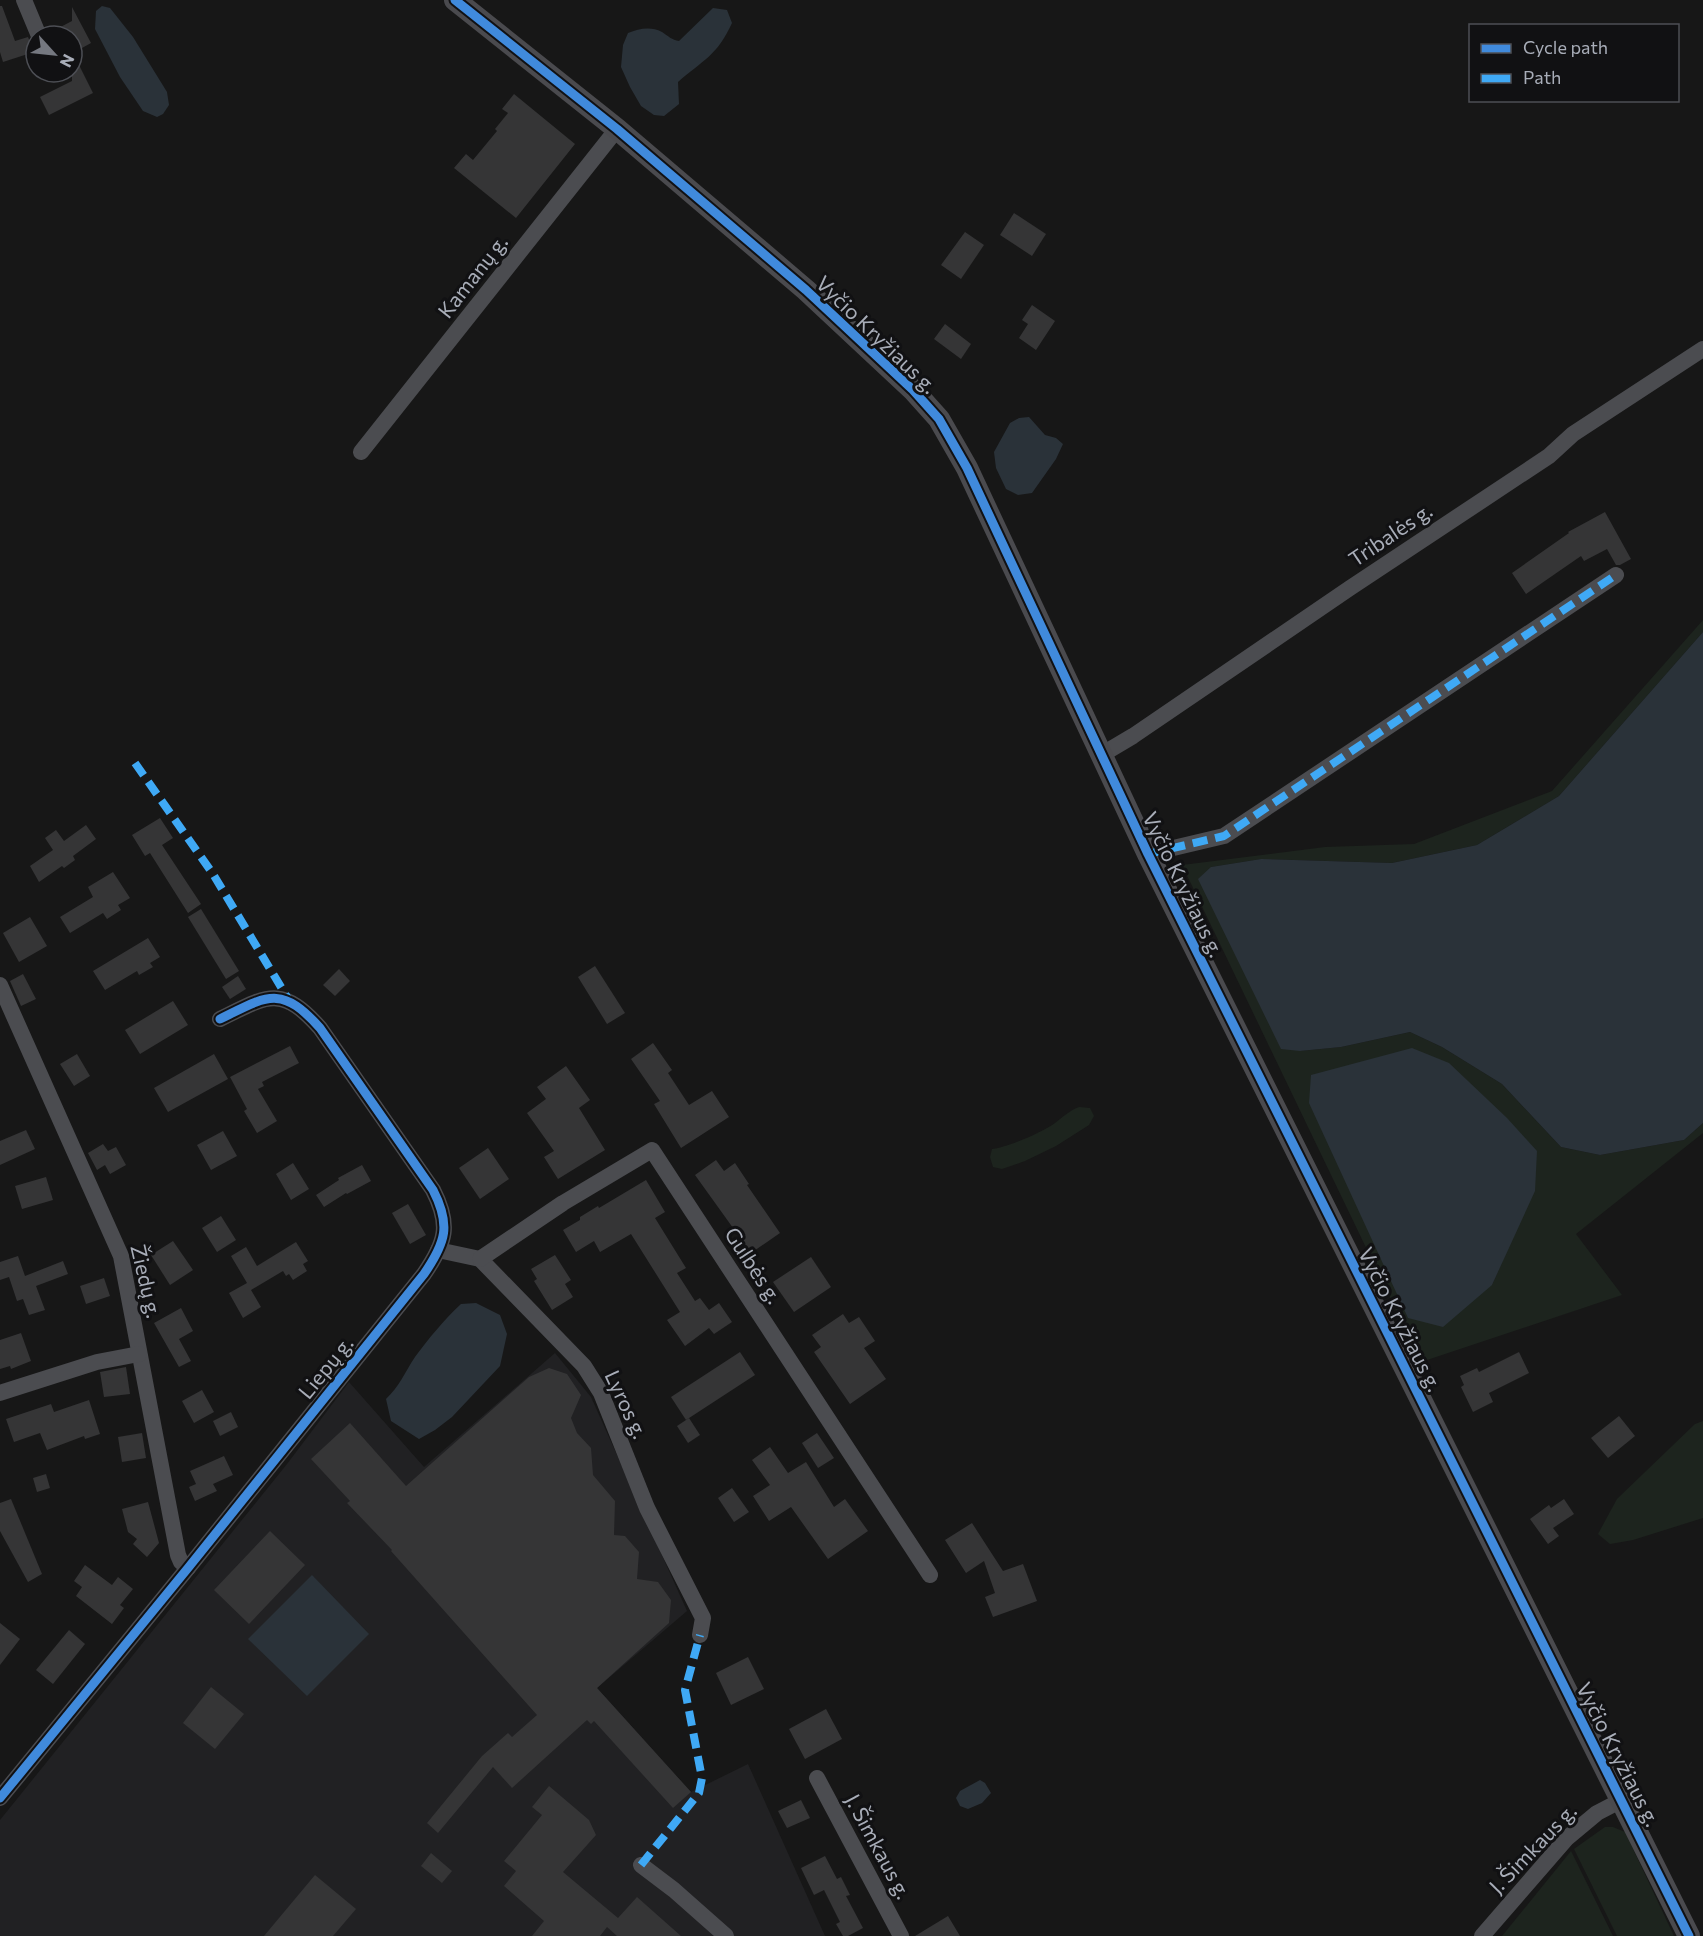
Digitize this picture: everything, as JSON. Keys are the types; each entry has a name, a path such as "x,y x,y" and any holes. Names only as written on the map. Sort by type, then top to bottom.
{"street":[{"path":"24,0 34,24"},
{"name":"Vyčio Kryžiaus g.","path":"455,0 618,129 806,290 914,390 939,419 967,468 1148,854 1689,1936"},
{"name":"Kamanų g.","path":"362,452 618,129"},
{"name":"Tribalės g.","path":"1101,755 1133,736 1549,456 1573,434 1703,349"},
{"path":"1148,854 1224,836 1616,575"},
{"name":"Žiedų g.","path":"0,985 122,1256 178,1555 181,1562 188,1568"},
{"name":"Liepų g.","path":"0,1798 424,1274 443,1237 445,1223 442,1208 433,1190 320,1028 304,1010 290,1002 269,997 256,1001 220,1020"},
{"name":"Gulbės g.","path":"480,1259 563,1203 652,1150 930,1575"},
{"path":"438,1250 480,1259"},
{"name":"Lyros g.","path":"480,1259 584,1366 601,1393 647,1508 703,1618 700,1635"},
{"path":"0,1393 97,1362 139,1354"},
{"name":"J. Šimkaus g.","path":"817,1778 901,1936"},
{"name":"J. Šimkaus g.","path":"1482,1936 1567,1838 1597,1813 1622,1800"},
{"path":"641,1865 674,1890 726,1936"}],"shaded area":[{"path":"102,6 110,8 133,37 167,92 169,105 163,114 157,117 143,111 120,77 95,29 96,11"},
{"path":"713,8 727,10 732,23 726,34 709,57 678,82 679,104 664,116 654,115 641,106 621,67 623,45 628,33 640,29 653,29 679,41"},
{"path":"1029,417 1045,435 1056,438 1063,444 1056,459 1032,493 1018,495 1006,489 996,468 994,452 1010,423 1019,418"},
{"path":"1703,620 1703,632 1559,796 1477,845 1392,863 1261,859 1211,867 1300,1051 1341,1047 1410,1032 1442,1047 1502,1084 1561,1147 1600,1155 1684,1140 1703,1123 1703,1133 1576,1234 1622,1295 1421,1362 1182,865 1325,847 1414,844 1552,791","holes":["1507,1118 1506,1253 1492,1285"]},
{"path":"1703,632 1703,1123 1684,1140 1600,1155 1561,1147 1502,1084 1442,1047 1410,1032 1341,1047 1300,1051 1281,1049 1198,879 1211,867 1261,859 1392,863 1477,845 1559,796"},
{"path":"1412,1048 1449,1063 1507,1118 1537,1151 1535,1191 1492,1285 1443,1327 1408,1318 1309,1103 1311,1075"},
{"path":"1079,1107 1090,1108 1094,1116 1089,1125 1056,1146 1025,1161 1002,1169 993,1167 990,1157 992,1149 1033,1135"},
{"path":"476,1303 500,1315 507,1334 500,1366 452,1417 419,1439 391,1421 386,1399 420,1350 449,1316 461,1304"},
{"path":"555,1353 591,1397 687,1611 597,1688 691,1792 748,1764 825,1936 0,1936 0,1820 287,1464 349,1382 424,1467"},
{"path":"1703,1421 1703,1518 1633,1540 1610,1544 1598,1534 1617,1499 1695,1424"},
{"path":"312,1575 369,1634 307,1696 248,1639"},
{"path":"980,1780 985,1783 991,1793 982,1803 968,1809 960,1806 956,1798 960,1791"},
{"path":"1605,1827 1613,1827 1625,1832 1674,1936 1617,1936 1574,1849"},
{"path":"1571,1851 1613,1936 1502,1936"}],"building":[{"path":"0,6 2,6 15,41 24,38 24,55 3,62 0,52"},
{"path":"72,7 81,24 66,24 72,21"},
{"path":"84,30 91,43 84,47"},
{"path":"84,75 93,93 49,115 40,97 66,84 84,84"},
{"path":"514,94 575,144 516,218 454,168 466,154 473,160 497,131 495,129 508,113 502,109"},
{"path":"1014,213 1046,234 1032,256 1000,235"},
{"path":"965,232 984,245 961,279 941,265"},
{"path":"1032,305 1055,321 1036,350 1019,338 1028,324 1022,320"},
{"path":"945,324 971,344 961,359 934,339"},
{"path":"1605,512 1631,559 1616,565 1607,549 1584,561 1581,556 1526,594 1512,573 1568,532"},
{"path":"160,818 173,838 162,845 201,904 188,913 150,853 145,856 132,835"},
{"path":"86,825 96,839 73,856 75,860 39,882 30,866 53,850 45,838 56,830 64,841"},
{"path":"113,872 130,898 118,905 121,910 107,919 103,913 70,933 60,917 93,897 88,887"},
{"path":"201,909 239,971 226,979 188,917"},
{"path":"30,917 47,946 19,962 3,933"},
{"path":"148,938 160,957 150,963 153,967 139,975 137,971 105,990 93,971"},
{"path":"595,966 625,1013 607,1024 578,977"},
{"path":"339,969 350,981 335,996 323,985"},
{"path":"23,974 36,999 21,1006 10,981"},
{"path":"238,976 246,989 230,999 222,987"},
{"path":"173,1001 188,1025 140,1054 125,1030"},
{"path":"653,1043 672,1070 668,1073 689,1105 712,1091 729,1117 681,1148 654,1104 660,1101 631,1059"},
{"path":"290,1046 299,1063 262,1082 264,1086 258,1089 277,1121 257,1133 244,1111 247,1109 230,1077"},
{"path":"77,1054 90,1076 74,1086 60,1064"},
{"path":"214,1054 228,1079 168,1112 154,1088"},
{"path":"566,1066 590,1100 579,1108 605,1150 558,1179 544,1157 554,1151 527,1113 546,1099 537,1087"},
{"path":"26,1130 35,1149 0,1165 0,1141"},
{"path":"223,1131 237,1156 211,1170 197,1145"},
{"path":"103,1144 108,1151 116,1147 126,1165 110,1174 105,1165 97,1170 88,1153"},
{"path":"488,1148 509,1179 480,1199 459,1168"},
{"path":"716,1160 724,1171 735,1163 749,1184 747,1185 780,1233 751,1253 695,1175"},
{"path":"293,1163 309,1189 291,1200 276,1174"},
{"path":"362,1165 371,1181 324,1207 316,1195 339,1180 338,1178"},
{"path":"46,1177 53,1200 22,1209 15,1186"},
{"path":"646,1180 665,1212 655,1218 686,1268 677,1273 695,1301 700,1298 709,1310 719,1303 732,1322 714,1334 709,1328 685,1346 667,1320 680,1312 631,1234 600,1252 594,1241 576,1252 563,1230 598,1206 599,1208"},
{"path":"408,1204 426,1235 410,1244 392,1213"},
{"path":"221,1216 236,1240 217,1252 202,1228"},
{"path":"173,1241 193,1270 170,1285 151,1255"},
{"path":"296,1242 308,1261 303,1264 307,1271 293,1280 283,1271 251,1290 261,1307 243,1318 229,1293 247,1283 231,1256 246,1247 257,1266"},
{"path":"555,1255 571,1280 565,1284 573,1297 552,1310 534,1281 537,1279 531,1269"},
{"path":"18,1256 25,1276 63,1261 68,1274 36,1286 45,1310 29,1315 23,1299 17,1301 9,1277 0,1280 0,1262"},
{"path":"811,1257 831,1287 794,1312 773,1282"},
{"path":"104,1278 110,1296 86,1304 80,1286"},
{"path":"181,1308 193,1331 179,1339 191,1361 179,1367 154,1323"},
{"path":"843,1314 849,1323 859,1317 875,1341 864,1348 886,1379 850,1404 814,1352 821,1347 812,1335"},
{"path":"21,1333 31,1361 11,1369 10,1366 0,1369 0,1340"},
{"path":"740,1352 755,1375 686,1420 671,1397"},
{"path":"1519,1352 1529,1373 1489,1393 1493,1402 1473,1412 1461,1387 1464,1385 1460,1376 1477,1368 1479,1372"},
{"path":"126,1367 130,1394 104,1397 100,1372"},
{"path":"549,1368 567,1374 581,1395 571,1418 577,1433 591,1448 593,1475 615,1501 614,1535 625,1536 639,1552 637,1579 658,1582 671,1600 669,1623 597,1688 691,1792 673,1808 594,1721 591,1724 587,1720 512,1788 493,1767 438,1833 427,1823 482,1756 508,1733 512,1737 537,1715 392,1550 347,1503 350,1501 311,1459 350,1423 406,1486 529,1377"},
{"path":"202,1390 214,1412 194,1423 182,1401"},
{"path":"89,1400 100,1434 85,1439 84,1436 47,1450 40,1433 14,1442 6,1419 51,1404 54,1412"},
{"path":"231,1412 238,1427 220,1436 213,1421"},
{"path":"1619,1416 1635,1436 1608,1458 1591,1438"},
{"path":"689,1418 700,1435 688,1443 677,1426"},
{"path":"142,1433 146,1458 122,1462 118,1437"},
{"path":"817,1433 834,1458 818,1468 802,1443"},
{"path":"770,1447 788,1473 806,1462 834,1507 845,1499 868,1531 828,1559 791,1507 769,1521 753,1496 770,1485 752,1460"},
{"path":"224,1456 233,1475 213,1484 217,1491 195,1501 189,1487 196,1484 190,1471"},
{"path":"46,1474 50,1488 37,1492 33,1478"},
{"path":"732,1488 749,1512 734,1522 718,1498"},
{"path":"11,1499 42,1574 28,1582 0,1531 0,1503"},
{"path":"1564,1499 1574,1514 1553,1528 1559,1536 1548,1544 1530,1519 1549,1505 1551,1508"},
{"path":"148,1502 159,1543 147,1557 133,1544 137,1539 128,1532 122,1509"},
{"path":"972,1523 1003,1571 1023,1564 1037,1601 993,1617 985,1597 995,1593 984,1561 966,1573 945,1540"},
{"path":"270,1531 305,1565 249,1624 214,1590"},
{"path":"85,1565 112,1585 118,1577 133,1589 120,1605 124,1608 112,1624 76,1596 82,1587 74,1581"},
{"path":"0,1623 20,1639 0,1665"},
{"path":"69,1630 85,1644 53,1684 36,1670"},
{"path":"748,1657 764,1689 731,1705 716,1673"},
{"path":"211,1687 244,1714 215,1749 183,1723"},
{"path":"826,1709 842,1739 805,1759 789,1729"},
{"path":"549,1786 589,1820 596,1835 563,1872 618,1918 637,1897 681,1936 617,1936 607,1927 600,1936 532,1936 544,1921 504,1886 516,1871 504,1861 542,1815 532,1807"},
{"path":"801,1800 810,1818 787,1828 778,1811"},
{"path":"431,1853 452,1871 442,1883 421,1866"},
{"path":"825,1856 837,1879 841,1877 850,1895 846,1896 863,1928 848,1936 843,1936 836,1924 840,1922 824,1890 814,1895 801,1868"},
{"path":"315,1875 356,1909 333,1936 264,1936"},
{"path":"948,1916 960,1936 915,1936"}],"marked path":[{"path":"1148,854 1224,836 1616,575"},
{"path":"135,763 213,874 290,1002"},
{"path":"641,1865 699,1793 702,1778 685,1690 700,1635"}],"cycle path":[{"path":"455,0 617,129 806,290 913,390 939,419 967,468 1148,854 1689,1936"},
{"path":"0,1798 424,1274 437,1252 444,1233 442,1213 433,1190 320,1028 306,1014 295,1005 273,998 262,1000 220,1019"}]}
